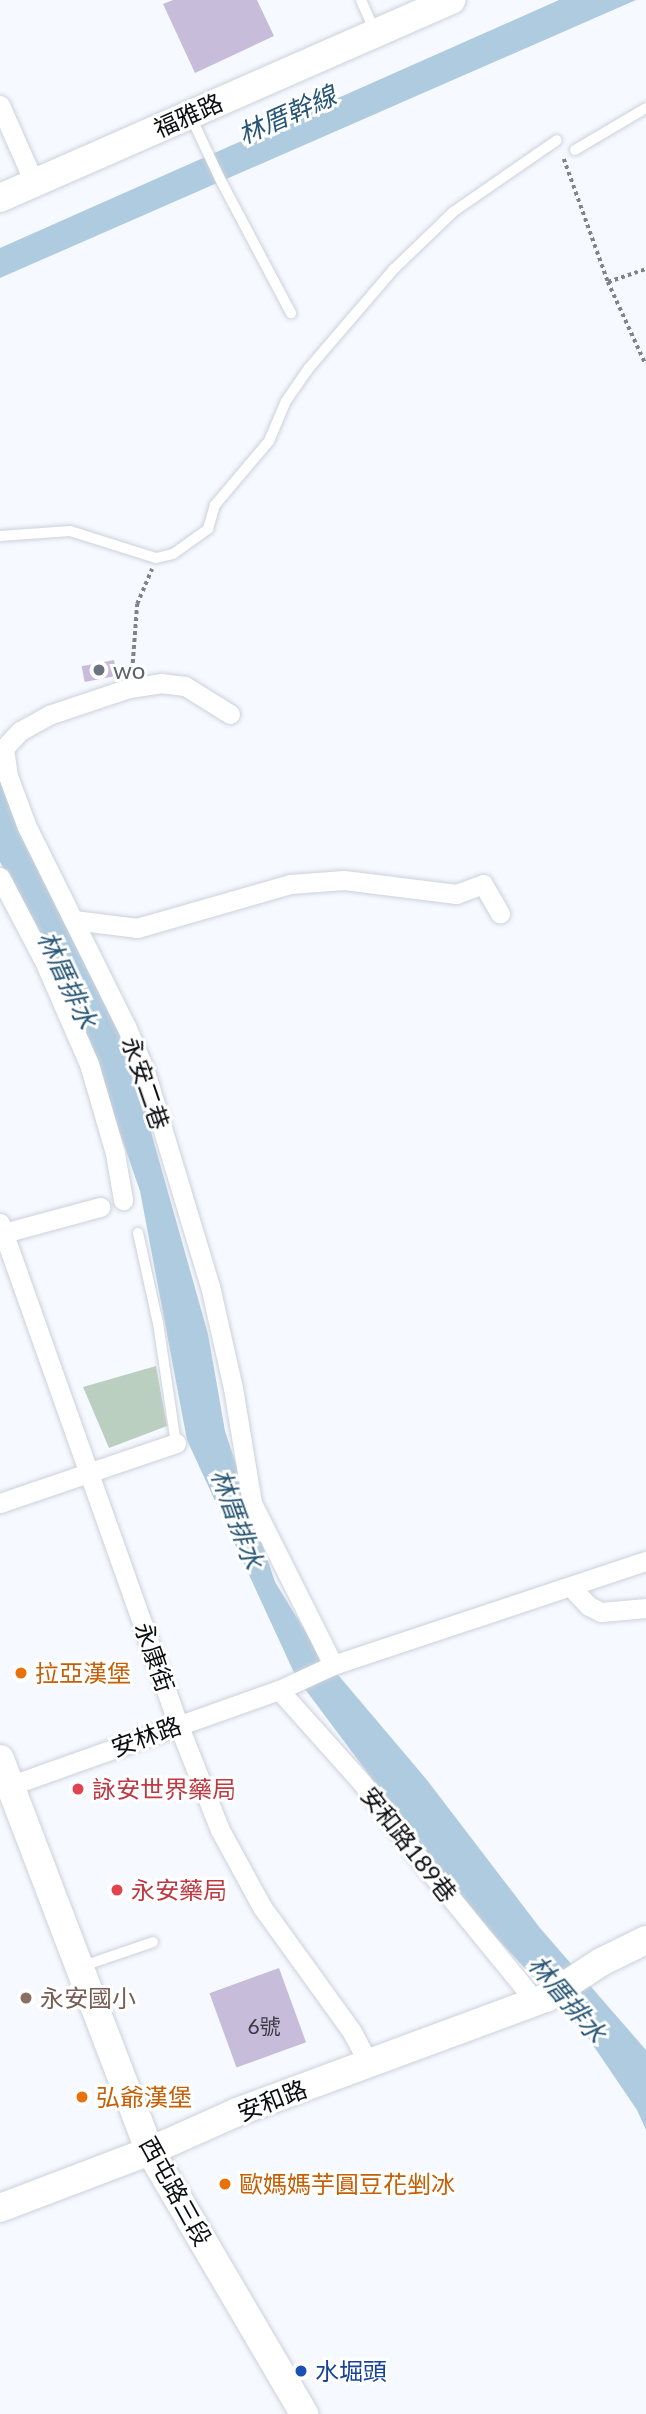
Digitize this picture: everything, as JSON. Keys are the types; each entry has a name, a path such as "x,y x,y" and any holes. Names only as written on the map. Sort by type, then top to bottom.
{"street":[{"name":"福雅路","path":"0,198 451,0"},
{"path":"0,105 34,182"},
{"path":"4,748 20,731 49,715 130,688 151,685 186,686 230,714"},
{"path":"4,748 4,727 12,721 108,687"},
{"name":"永安二巷","path":"4,748 8,776 27,827 145,1071 210,1286 233,1388 253,1503 333,1665"},
{"path":"0,877 44,961 89,1064 116,1153 123,1200"},
{"path":"74,920 137,928 290,884 344,880 456,894 483,884 500,914"},
{"path":"1,1229 100,1207"},
{"name":"永康街","path":"1,1229 178,1724 220,1830 262,1907 345,2022 369,2064"},
{"path":"0,1503 176,1443"},
{"path":"333,1665 646,1561"},
{"path":"571,1587 589,1606 601,1612 646,1608"},
{"name":"安林路","path":"9,1786 281,1689 333,1665"},
{"name":"安和路189巷","path":"281,1689 363,1784 425,1866 541,2000"},
{"name":"西屯路三段","path":"0,1759 150,2151 304,2414"},
{"name":"安和路","path":"0,2208 150,2151 237,2112 541,2000 601,1962 646,1940"}],"lane":[{"path":"361,0 376,33"},
{"path":"575,149 646,108"},
{"path":"190,114 220,179 291,313"},
{"path":"0,536 70,531 156,558 173,554 208,529 215,505 269,441 286,401 309,368 411,250 453,212 557,140"},
{"path":"138,1233 158,1323 176,1443"},
{"path":"79,1968 153,1942"}],"path":[{"path":"557,140 608,282 646,365"},
{"path":"608,282 646,269"},
{"path":"108,687 131,680 137,604 156,558"}],"green space":[{"path":"156,1366 167,1426 109,1448 83,1387"}],"water":[{"path":"559,0 636,0 0,278 0,248"},
{"name":"林厝排水","path":"0,780 126,1043 208,1334 225,1431 275,1582 317,1650 427,1780 540,1928 646,2050 646,2130 637,2110 584,2032 467,1906 296,1677 187,1440 140,1191 76,1007 0,862"}],"building":[{"path":"173,0 257,0 274,36 195,73 163,4"},
{"name":"wo","path":"114,660 117,676 85,682 82,666"},
{"path":"279,1968 306,2042 236,2068 209,1993"}],"place":[{"name":"wo","path":"99,670"},
{"name":"拉亞漢堡","path":"21,1673"},
{"name":"詠安世界藥局","path":"78,1789"},
{"name":"永安藥局","path":"117,1890"},
{"name":"永安國小","path":"26,1998"},
{"name":"弘爺漢堡","path":"82,2097"},
{"name":"歐媽媽芋圓豆花剉冰","path":"225,2184"},
{"name":"水堀頭","path":"301,2371"}],"water label":[{"name":"林厝幹線","path":"287,115"}]}
